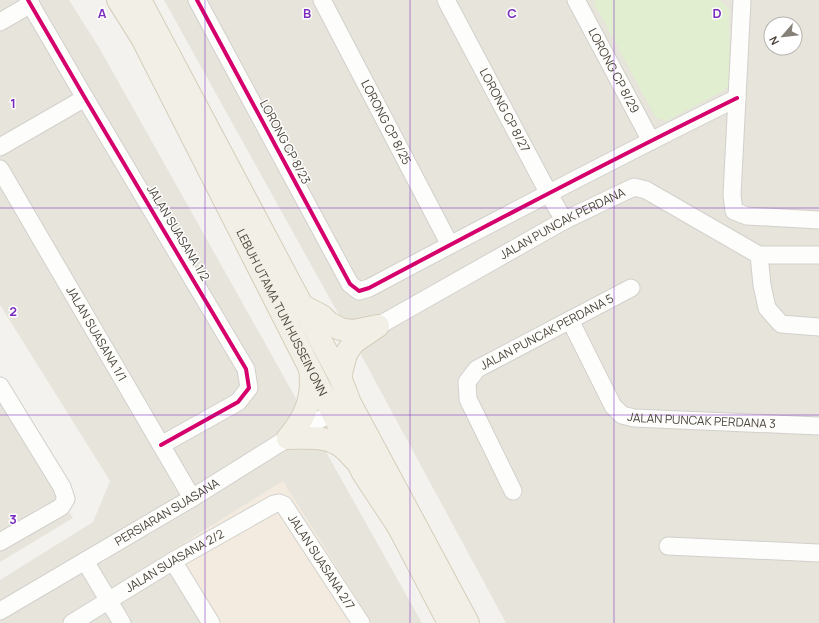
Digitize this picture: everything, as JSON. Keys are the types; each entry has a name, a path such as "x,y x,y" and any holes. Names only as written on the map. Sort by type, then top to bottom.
{"main road":[{"name":"LEBUH UTAMA TUN HUSSEIN ONN","path":"118,0 142,38 309,365 341,407 468,623"},
{"name":"LEBUH UTAMA TUN HUSSEIN ONN","path":"140,0 340,377 341,407 358,463 398,526 449,623"},
{"path":"302,306 322,316 329,323 340,329 353,331 378,326"},
{"path":"340,377 346,354 353,343 378,326"},
{"path":"288,438 302,419 310,399 311,376 309,365"},
{"path":"288,438 316,437 335,442 346,450 358,463"}],"street":[{"name":"LORONG CP 8/23","path":"197,0 350,284 358,291 369,288 450,245"},
{"name":"LORONG CP 8/25","path":"322,0 450,245"},
{"name":"LORONG CP 8/27","path":"446,0 548,194 565,220"},
{"name":"LORONG CP 8/29","path":"576,0 652,140"},
{"path":"742,0 732,194 734,210 747,216 819,220"},
{"path":"0,22 30,2"},
{"name":"JALAN SUASANA 1/2","path":"30,2 85,98 246,369 249,388 238,402 161,445"},
{"path":"0,147 85,98"},
{"path":"450,245 652,140 737,98"},
{"name":"JALAN SUASANA 1/1","path":"0,169 192,498"},
{"name":"JALAN PUNCAK PERDANA","path":"378,326 565,220 634,187 646,190 759,255 819,256"},
{"path":"759,255 762,285 767,308 781,324 819,327"},
{"name":"JALAN PUNCAK PERDANA 5","path":"513,491 468,399 467,382 477,369 631,288"},
{"name":"JALAN PUNCAK PERDANA 3","path":"570,320 613,406 622,415 634,418 819,426"},
{"path":"0,386 62,487 66,500 61,507 1,540"},
{"name":"PERSIARAN SUASANA","path":"0,611 192,498 341,407"},
{"name":"JALAN SUASANA 2/2","path":"72,623 174,561 274,504 279,503"},
{"name":"JALAN SUASANA 2/7","path":"279,503 284,505 361,623"},
{"path":"668,546 819,553"},
{"path":"86,560 122,623"},
{"path":"174,561 211,623"}],"shaded area":[{"path":"0,0 69,0 100,49 422,623 0,623 0,580 93,522 110,481 0,305"},
{"path":"164,0 819,0 819,623 506,623 360,353"},
{"path":"0,403 73,518 0,562"},
{"path":"283,481 372,623 202,623 161,557"}],"green space":[{"path":"596,0 720,0 729,9 730,82 725,90 666,121 656,118 594,3"}],"cycle path":[{"path":"28,0 246,369 249,388 238,402 161,445"},
{"path":"197,0 350,284 359,291 369,288 644,144 737,98"}]}
